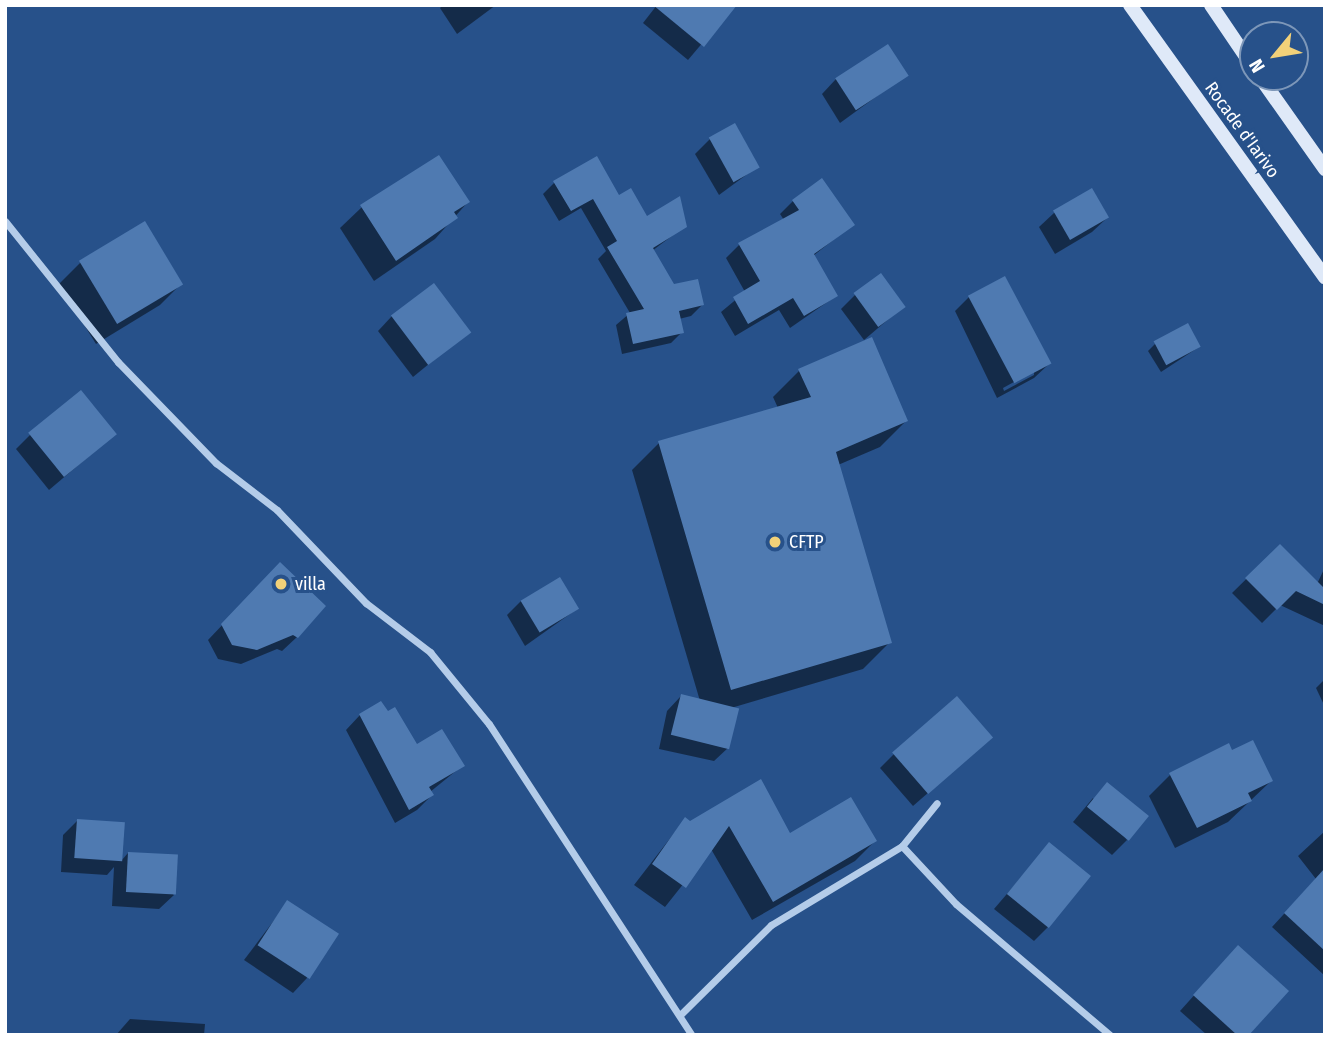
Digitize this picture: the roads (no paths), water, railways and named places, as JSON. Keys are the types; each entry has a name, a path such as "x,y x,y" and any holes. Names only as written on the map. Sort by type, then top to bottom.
{"main road":[{"name":"Rocade d'Iarivo","path":"1130,5 1325,277"},
{"path":"1211,5 1239,46"},
{"path":"1270,91 1325,169"}],"street":[{"path":"5,221 118,362 215,463 277,510 366,603 430,652 489,724 692,1035"},
{"path":"680,1015 771,925 902,846 937,803"},
{"path":"902,846 956,904 1110,1035"}],"place":[{"name":"CFTP","path":"775,542"},
{"name":"villa","path":"281,584"}]}
